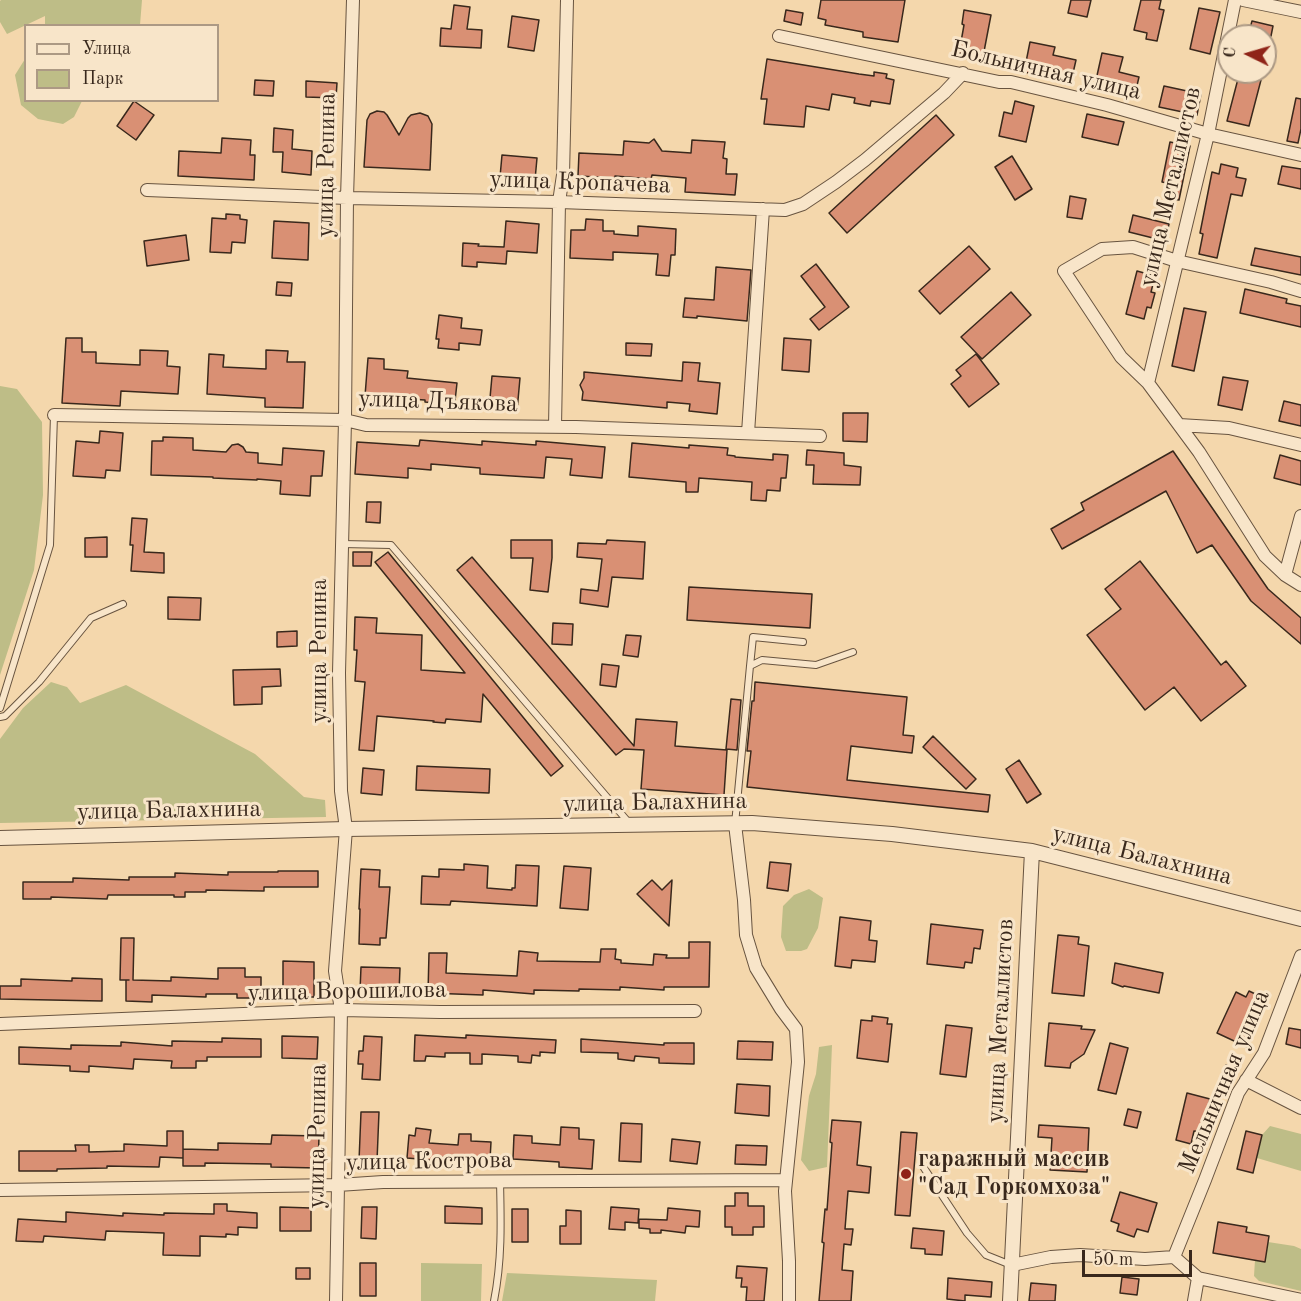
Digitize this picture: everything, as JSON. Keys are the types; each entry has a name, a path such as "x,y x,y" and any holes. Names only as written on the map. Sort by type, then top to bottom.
{"street":[{"name":"улица Репина","path":"336,1301 341,1010 335,971 346,829 342,791 339,673 345,420 346,198 353,0"},
{"path":"555,427 567,0"},
{"name":"улица Металлистов","path":"1148,383 1208,134 1235,0"},
{"path":"1243,0 1301,12"},
{"name":"Больничная улица","path":"779,36 1051,91 1208,134 1301,155"},
{"name":"улица Кропачева","path":"147,190 785,210 803,204 836,182 944,93 963,73"},
{"path":"748,433 763,209"},
{"path":"1301,291 1177,261 1133,247 1102,249 1064,271 1121,357 1148,383 1200,452 1265,556 1285,575 1301,585"},
{"name":"улица Дъякова","path":"54,415 345,420 366,425 555,427 820,436"},
{"path":"1179,425 1229,428 1301,445"},
{"path":"1285,575 1301,516"},
{"name":"улица Балахнина","path":"0,838 346,829 752,823 892,834 1032,851 1301,919"},
{"path":"735,824 746,936 756,968 796,1029 798,1062 785,1191 789,1301"},
{"name":"улица Металлистов","path":"1010,1301 1032,851"},
{"name":"Мельничная улица","path":"1174,1257 1238,1093 1264,1053 1301,956"},
{"name":"улица Ворошилова","path":"0,1024 341,1010 695,1011"},
{"path":"1246,1080 1301,1108"},
{"name":"улица Кострова","path":"0,1190 338,1185 383,1182 786,1180"},
{"path":"1012,1265 1051,1257 1080,1255 1145,1259 1174,1257 1198,1278 1301,1300"},
{"path":"1194,1301 1198,1278"}],"lane":[{"path":"0,708 50,544 54,415"},
{"path":"342,544 391,545 631,825"},
{"path":"0,717 5,716 39,682 91,618 123,604"},
{"path":"735,824 753,637 803,642"},
{"path":"750,666 762,660 816,665 853,651"},
{"path":"924,1168 967,1233 986,1256 1012,1265"},
{"path":"494,1301 500,1262 500,1181"}],"green space":[{"path":"142,0 140,24 45,24 45,16 7,34 0,22 0,1"},
{"path":"24,61 24,102 82,102 74,117 63,124 38,119 21,105 15,75"},
{"path":"0,386 17,389 42,422 43,495 34,570 0,675"},
{"path":"51,682 67,687 80,703 126,685 255,754 304,797 325,800 326,817 0,823 0,739 23,708"},
{"path":"809,889 823,898 818,928 807,949 786,951 781,937 783,906 794,895"},
{"path":"832,1045 827,1167 809,1171 801,1160 809,1096 816,1074 819,1047"},
{"path":"1270,1126 1301,1134 1301,1171 1257,1158 1262,1135"},
{"path":"1268,1242 1301,1249 1301,1291 1259,1281 1254,1276 1255,1260 1265,1262"},
{"path":"421,1263 482,1264 481,1301 421,1301"},
{"path":"507,1273 657,1280 655,1301 502,1301"}],"building":[{"path":"821,0 905,0 898,42 863,37 863,32 825,25 826,20 818,18"},
{"path":"1071,0 1091,0 1087,17 1068,13"},
{"path":"1141,0 1161,0 1159,9 1164,10 1157,41 1146,39 1147,33 1134,30"},
{"path":"454,5 470,7 467,29 482,30 481,48 440,46 441,28 451,29"},
{"path":"1199,8 1220,12 1210,54 1190,49"},
{"path":"786,10 803,13 801,25 784,21"},
{"path":"964,10 991,15 982,62 964,58 965,54 959,53"},
{"path":"512,16 539,20 534,51 508,47"},
{"path":"1030,42 1055,47 1053,55 1076,60 1071,82 1024,72"},
{"path":"1102,53 1123,57 1119,72 1139,77 1134,98 1094,89"},
{"path":"767,59 874,76 874,72 887,74 886,78 894,80 890,104 871,101 870,106 854,103 855,98 832,94 829,110 806,106 804,127 764,124 767,99 761,99"},
{"path":"255,80 274,81 273,96 254,95"},
{"path":"306,81 337,83 336,98 306,97"},
{"path":"1237,84 1260,84 1249,126 1227,121"},
{"path":"1164,86 1201,94 1197,115 1159,107"},
{"path":"1296,98 1301,99 1301,129 1298,143 1287,141"},
{"path":"1015,101 1034,106 1026,142 999,136 1004,112 1012,114"},
{"path":"133,102 154,115 136,140 117,126"},
{"path":"377,111 387,115 399,135 411,115 420,113 428,116 432,124 430,170 364,167 367,120 370,114"},
{"path":"1087,114 1124,122 1118,145 1082,137"},
{"path":"936,115 954,135 847,233 829,213"},
{"path":"274,128 293,130 292,149 312,151 311,175 282,172 283,152 273,152"},
{"path":"222,138 251,140 250,155 255,155 254,180 178,176 179,151 221,153"},
{"path":"654,139 662,151 691,153 692,140 725,142 723,158 727,159 726,174 737,174 735,195 685,192 686,178 652,175 651,179 578,176 579,153 623,155 624,141 649,143"},
{"path":"1170,142 1190,146 1179,200 1165,198 1167,183 1162,182"},
{"path":"502,155 537,158 535,180 500,177"},
{"path":"1012,156 1032,189 1015,200 995,167"},
{"path":"1221,164 1238,168 1236,177 1246,179 1242,196 1231,194 1217,258 1199,254 1203,234 1200,233 1212,172 1219,174"},
{"path":"1282,166 1301,169 1301,189 1278,184"},
{"path":"1070,196 1086,199 1082,219 1067,217"},
{"path":"226,214 240,215 240,219 247,220 245,243 232,242 231,253 210,252 212,218 226,219"},
{"path":"1133,215 1169,224 1165,241 1129,232"},
{"path":"586,219 603,220 603,231 614,231 614,234 638,236 638,226 676,229 675,255 671,255 669,276 656,275 658,254 613,252 613,260 570,258 571,230 585,230"},
{"path":"274,221 309,223 308,260 272,258"},
{"path":"506,221 539,224 537,253 507,251 506,264 477,262 477,267 462,266 463,243 504,247"},
{"path":"186,235 189,260 147,266 144,241"},
{"path":"969,246 990,269 940,314 919,291"},
{"path":"1255,248 1301,257 1301,275 1251,265"},
{"path":"816,264 849,307 819,330 810,319 825,307 801,276"},
{"path":"716,267 751,270 747,321 697,316 697,318 683,317 685,298 714,300"},
{"path":"1137,271 1155,276 1151,292 1155,293 1151,308 1147,307 1144,319 1126,314"},
{"path":"277,282 292,283 291,296 276,295"},
{"path":"1245,289 1287,299 1286,303 1301,306 1301,327 1240,313"},
{"path":"1011,292 1031,315 982,359 961,337"},
{"path":"1184,308 1206,312 1194,371 1172,366"},
{"path":"439,315 462,318 461,328 482,330 480,345 459,343 459,350 438,348 439,339 436,339"},
{"path":"66,338 82,338 82,352 96,352 96,363 140,365 140,350 168,351 167,366 180,367 178,394 121,391 120,406 62,403"},
{"path":"784,338 811,340 809,372 782,370"},
{"path":"626,343 652,344 651,356 626,355"},
{"path":"266,350 288,351 287,362 305,362 303,408 265,407 265,398 207,394 209,354 224,355 223,367 266,369"},
{"path":"976,354 999,384 969,407 951,384 961,376 956,370"},
{"path":"368,358 384,359 384,369 408,371 407,378 457,383 455,401 438,399 437,403 425,402 425,400 365,396"},
{"path":"683,362 700,363 698,381 720,383 717,414 689,411 690,404 667,402 667,408 582,400 583,392 580,385 584,372 682,381"},
{"path":"492,376 520,378 517,411 489,409"},
{"path":"1223,377 1248,381 1242,410 1218,405"},
{"path":"1284,401 1301,405 1301,426 1279,421"},
{"path":"843,413 868,413 867,442 843,441"},
{"path":"100,431 123,433 120,471 106,470 105,478 73,476 76,441 99,443"},
{"path":"163,437 193,438 193,450 226,452 232,445 238,444 246,452 258,453 258,463 282,465 283,448 324,451 322,476 311,476 310,496 280,494 281,481 151,475 152,441 163,441"},
{"path":"420,440 482,445 482,441 536,445 536,441 605,447 602,478 570,475 572,459 546,457 544,478 480,474 480,468 431,464 431,470 408,468 408,478 355,474 357,442 419,446"},
{"path":"632,443 689,448 689,445 728,448 727,455 773,460 773,454 788,455 786,478 781,478 780,491 767,490 766,501 751,500 752,482 699,478 698,492 686,492 686,482 629,477"},
{"path":"807,450 844,453 844,465 861,467 860,485 813,484 814,465 806,465"},
{"path":"1173,451 1268,589 1301,618 1301,644 1251,601 1212,545 1197,553 1166,491 1062,549 1051,529 1084,510 1081,503"},
{"path":"1280,455 1301,461 1301,485 1274,478"},
{"path":"367,502 381,502 380,523 366,522"},
{"path":"132,518 147,519 144,552 164,553 164,573 131,571"},
{"path":"107,537 107,557 85,557 85,538"},
{"path":"511,540 552,540 548,592 530,590 533,558 511,558"},
{"path":"607,540 645,542 643,579 612,577 608,607 580,603 581,589 598,591 602,559 577,557 578,543 606,544"},
{"path":"353,552 372,552 371,566 353,566"},
{"path":"388,552 563,766 551,776 483,694 481,722 446,719 445,723 377,716 374,751 359,750 365,682 355,681 357,650 354,650 355,617 377,618 376,633 422,635 421,670 465,673 375,562"},
{"path":"472,557 634,746 636,719 677,722 675,746 727,750 724,795 641,789 644,750 624,749 616,755 457,570"},
{"path":"1140,561 1221,665 1226,661 1246,686 1201,721 1174,687 1145,710 1087,635 1121,609 1105,589"},
{"path":"689,587 812,594 810,628 687,620"},
{"path":"168,597 201,598 200,620 168,619"},
{"path":"553,623 573,624 572,645 552,644"},
{"path":"297,631 297,646 277,647 277,632"},
{"path":"626,635 641,636 638,657 623,655"},
{"path":"602,664 619,666 616,687 600,685"},
{"path":"280,669 281,686 262,687 262,704 234,705 233,670"},
{"path":"755,682 907,697 903,735 914,736 912,753 851,746 847,780 990,795 988,812 747,787 751,751 747,751"},
{"path":"731,699 741,700 737,750 726,749"},
{"path":"933,736 976,779 966,789 923,747"},
{"path":"1019,760 1041,794 1027,803 1006,769"},
{"path":"417,766 490,769 489,793 416,790"},
{"path":"363,768 384,770 382,795 361,793"},
{"path":"770,862 791,864 788,891 767,888"},
{"path":"464,864 488,866 487,888 512,890 515,888 516,865 539,866 537,906 451,901 450,905 421,904 422,876 439,877 439,869 464,870"},
{"path":"564,866 591,868 588,910 560,908"},
{"path":"361,869 380,870 379,887 390,887 386,938 380,938 380,945 359,944"},
{"path":"318,871 318,887 264,887 264,891 206,890 206,892 185,892 185,897 108,895 107,899 51,897 51,899 23,899 23,882 73,882 73,878 129,880 129,877 175,877 175,873 228,875 228,872"},
{"path":"652,880 662,890 672,880 669,926 637,894"},
{"path":"840,917 871,921 869,940 877,941 875,962 852,960 851,968 835,966"},
{"path":"931,924 983,930 980,949 974,948 972,963 965,962 964,968 927,964"},
{"path":"1058,935 1079,937 1078,944 1089,946 1084,996 1052,993"},
{"path":"121,938 134,938 133,980 171,981 171,977 218,979 218,968 245,968 245,977 261,977 261,998 237,998 237,994 206,994 206,997 152,995 152,1002 126,1001 126,980 120,980"},
{"path":"689,942 710,942 709,987 664,987 664,990 620,987 620,990 534,990 534,994 483,990 483,995 428,993 429,953 447,953 446,973 517,976 519,951 538,953 537,961 600,962 601,949 616,949 615,959 621,960 621,963 653,965 654,954 667,955 666,958 689,958"},
{"path":"283,961 314,962 314,997 283,997"},
{"path":"1115,963 1163,973 1159,993 1112,983"},
{"path":"361,967 400,968 399,992 360,991"},
{"path":"72,978 102,979 102,1001 0,999 0,986 21,986 21,979 72,981"},
{"path":"1249,991 1268,1000 1247,1047 1217,1033 1236,992 1246,997"},
{"path":"872,1016 888,1018 887,1024 892,1024 888,1062 857,1058 861,1020 872,1021"},
{"path":"1049,1023 1082,1026 1081,1029 1095,1030 1084,1054 1071,1063 1070,1068 1045,1066"},
{"path":"946,1025 972,1028 966,1077 940,1074"},
{"path":"1289,1028 1301,1030 1301,1048 1286,1044"},
{"path":"415,1035 466,1038 466,1035 556,1040 555,1053 540,1052 540,1056 532,1055 531,1063 518,1062 518,1056 482,1054 482,1064 470,1064 470,1053 445,1053 445,1057 426,1056 425,1061 414,1061"},
{"path":"282,1036 318,1037 317,1059 282,1058"},
{"path":"364,1036 382,1037 380,1080 362,1079 363,1064 358,1064 359,1051 363,1051"},
{"path":"222,1038 261,1039 261,1057 207,1057 207,1061 196,1061 196,1068 171,1068 172,1061 134,1059 133,1069 89,1066 89,1072 70,1071 70,1066 19,1064 19,1047 71,1049 71,1045 121,1046 121,1042 172,1046 172,1041 222,1042"},
{"path":"581,1039 664,1045 664,1043 694,1043 694,1064 659,1063 659,1058 635,1056 634,1061 618,1059 618,1053 581,1052"},
{"path":"738,1041 773,1042 772,1060 737,1059"},
{"path":"1110,1043 1128,1048 1116,1094 1098,1090"},
{"path":"1226,1065 1238,1070 1232,1086 1219,1081"},
{"path":"737,1084 770,1086 769,1116 735,1113"},
{"path":"1187,1093 1210,1099 1202,1132 1194,1131 1191,1144 1176,1140"},
{"path":"1128,1109 1141,1112 1137,1128 1124,1125"},
{"path":"361,1112 379,1112 377,1161 359,1161"},
{"path":"832,1120 861,1122 857,1165 871,1167 869,1193 848,1191 845,1229 853,1229 851,1245 844,1244 842,1270 853,1271 851,1301 819,1301"},
{"path":"621,1123 642,1124 641,1162 619,1161"},
{"path":"1039,1125 1089,1128 1087,1172 1050,1170 1052,1138 1038,1137"},
{"path":"561,1127 579,1128 579,1139 594,1140 592,1169 559,1167 559,1162 513,1159 514,1135 532,1136 532,1143 560,1145"},
{"path":"416,1128 431,1130 429,1143 458,1145 459,1134 471,1134 471,1141 491,1142 490,1160 443,1157 442,1161 407,1158 409,1135 415,1136"},
{"path":"167,1131 183,1131 183,1158 160,1157 159,1167 107,1166 107,1168 57,1169 57,1171 19,1171 19,1151 76,1151 75,1145 89,1145 89,1152 124,1151 124,1144 167,1146"},
{"path":"1246,1131 1262,1135 1253,1173 1237,1169"},
{"name":"гаражный массив \"Сад Горкомхоза\"","path":"901,1132 917,1133 910,1216 895,1215"},
{"path":"272,1135 319,1136 318,1168 271,1167 271,1164 205,1163 205,1166 183,1166 183,1149 218,1150 218,1143 271,1144"},
{"path":"672,1139 700,1142 697,1164 670,1161"},
{"path":"736,1145 767,1146 766,1165 735,1164"},
{"path":"1120,1192 1157,1203 1148,1232 1137,1229 1134,1237 1117,1231 1119,1224 1111,1221"},
{"path":"735,1193 748,1193 748,1206 764,1206 764,1227 753,1227 753,1235 732,1235 732,1227 725,1227 725,1206 735,1206"},
{"path":"214,1204 227,1204 227,1211 257,1213 257,1228 238,1227 238,1235 226,1234 226,1237 200,1236 200,1256 163,1255 164,1233 106,1231 105,1240 44,1236 43,1242 16,1241 18,1219 66,1222 66,1212 123,1216 123,1213 214,1214"},
{"path":"445,1206 482,1208 482,1224 445,1223"},
{"path":"280,1207 311,1208 311,1231 280,1231"},
{"path":"362,1207 377,1207 376,1239 361,1238"},
{"path":"611,1207 639,1209 638,1223 625,1222 625,1230 609,1229"},
{"path":"668,1208 700,1211 699,1227 686,1226 685,1233 661,1230 661,1233 650,1233 650,1229 639,1228 639,1219 667,1220"},
{"path":"512,1209 528,1209 528,1242 512,1242"},
{"path":"566,1210 581,1211 581,1244 560,1244 560,1226 566,1226"},
{"path":"1218,1222 1247,1227 1246,1232 1269,1236 1265,1262 1213,1253"},
{"path":"913,1228 944,1231 942,1255 925,1254 925,1249 911,1248"},
{"path":"360,1263 376,1263 376,1296 360,1296"},
{"path":"737,1266 767,1268 764,1301 746,1301 747,1287 741,1287 742,1278 736,1278"},
{"path":"296,1268 310,1268 310,1279 296,1279"},
{"path":"1122,1277 1139,1279 1137,1295 1120,1293"},
{"path":"948,1278 992,1282 991,1297 965,1295 965,1301 947,1299"},
{"path":"1031,1283 1056,1285 1055,1301 1029,1301"}],"place":[{"name":"гаражный массив \"Сад Горкомхоза\"","path":"906,1174"}]}
